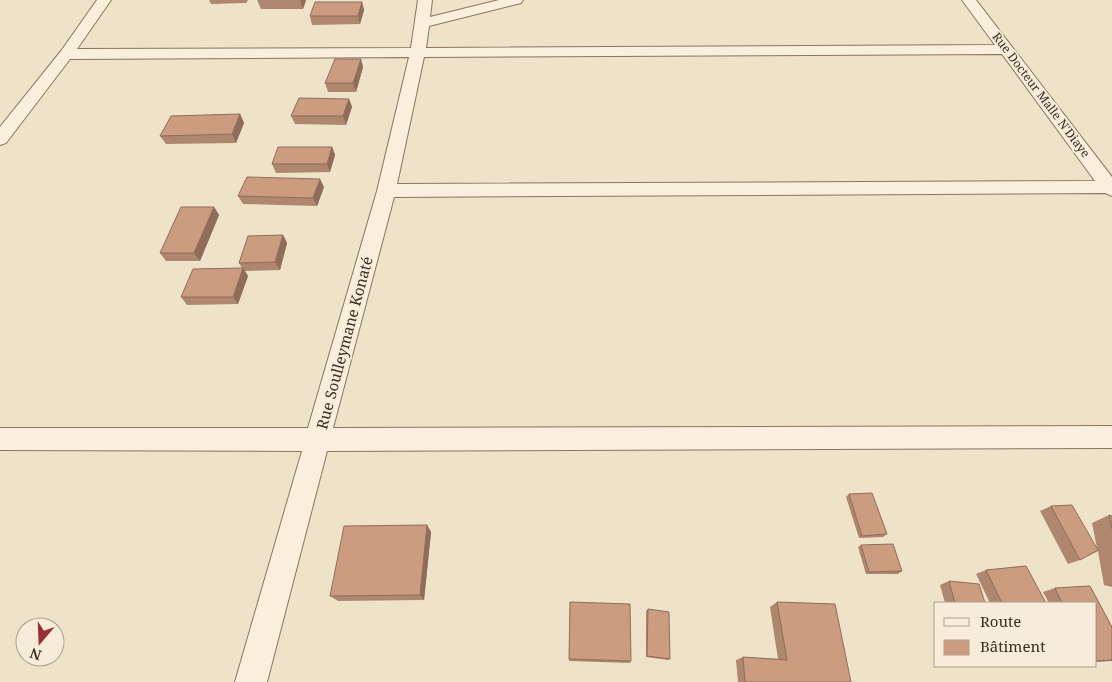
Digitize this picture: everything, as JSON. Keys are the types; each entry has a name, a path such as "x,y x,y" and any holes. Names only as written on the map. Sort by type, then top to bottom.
{"street":[{"path":"0,139 66,54 104,0"},
{"name":"Rue Soulleymane Konaté","path":"251,682 386,191 418,50 424,0"},
{"path":"422,23 516,0"},
{"name":"Rue Docteur Malle N'Diaye","path":"969,0 1111,189"},
{"path":"66,54 418,50 1006,49"},
{"path":"386,191 1111,189"},
{"path":"0,439 318,440 1112,437"}],"building":[{"path":"315,2 362,2 358,16 310,16"},
{"path":"335,59 361,59 353,83 325,83"},
{"path":"299,98 349,99 343,116 291,116"},
{"path":"240,114 232,134 160,136 171,116"},
{"path":"278,147 332,147 327,164 272,164"},
{"path":"247,177 320,179 313,198 238,196"},
{"path":"181,207 214,207 194,253 160,253"},
{"path":"283,235 275,262 239,263 248,236"},
{"path":"243,268 233,297 181,297 193,269"},
{"path":"872,493 887,534 862,536 849,494"},
{"path":"1072,505 1098,550 1080,560 1051,506"},
{"path":"1109,515 1112,516 1112,529"},
{"path":"427,525 420,595 330,596 344,526"},
{"path":"893,544 902,571 869,572 861,545"},
{"path":"1026,566 1045,602 1002,602 986,570"},
{"path":"949,581 979,584 985,602 955,602"},
{"path":"1090,586 1112,627 1112,660 1097,661 1097,602 1062,602 1055,588"},
{"path":"570,602 630,604 631,661 569,659"},
{"path":"777,602 835,604 851,682 745,682 743,657 787,660"},
{"path":"648,609 669,612 670,659 647,656"}]}
